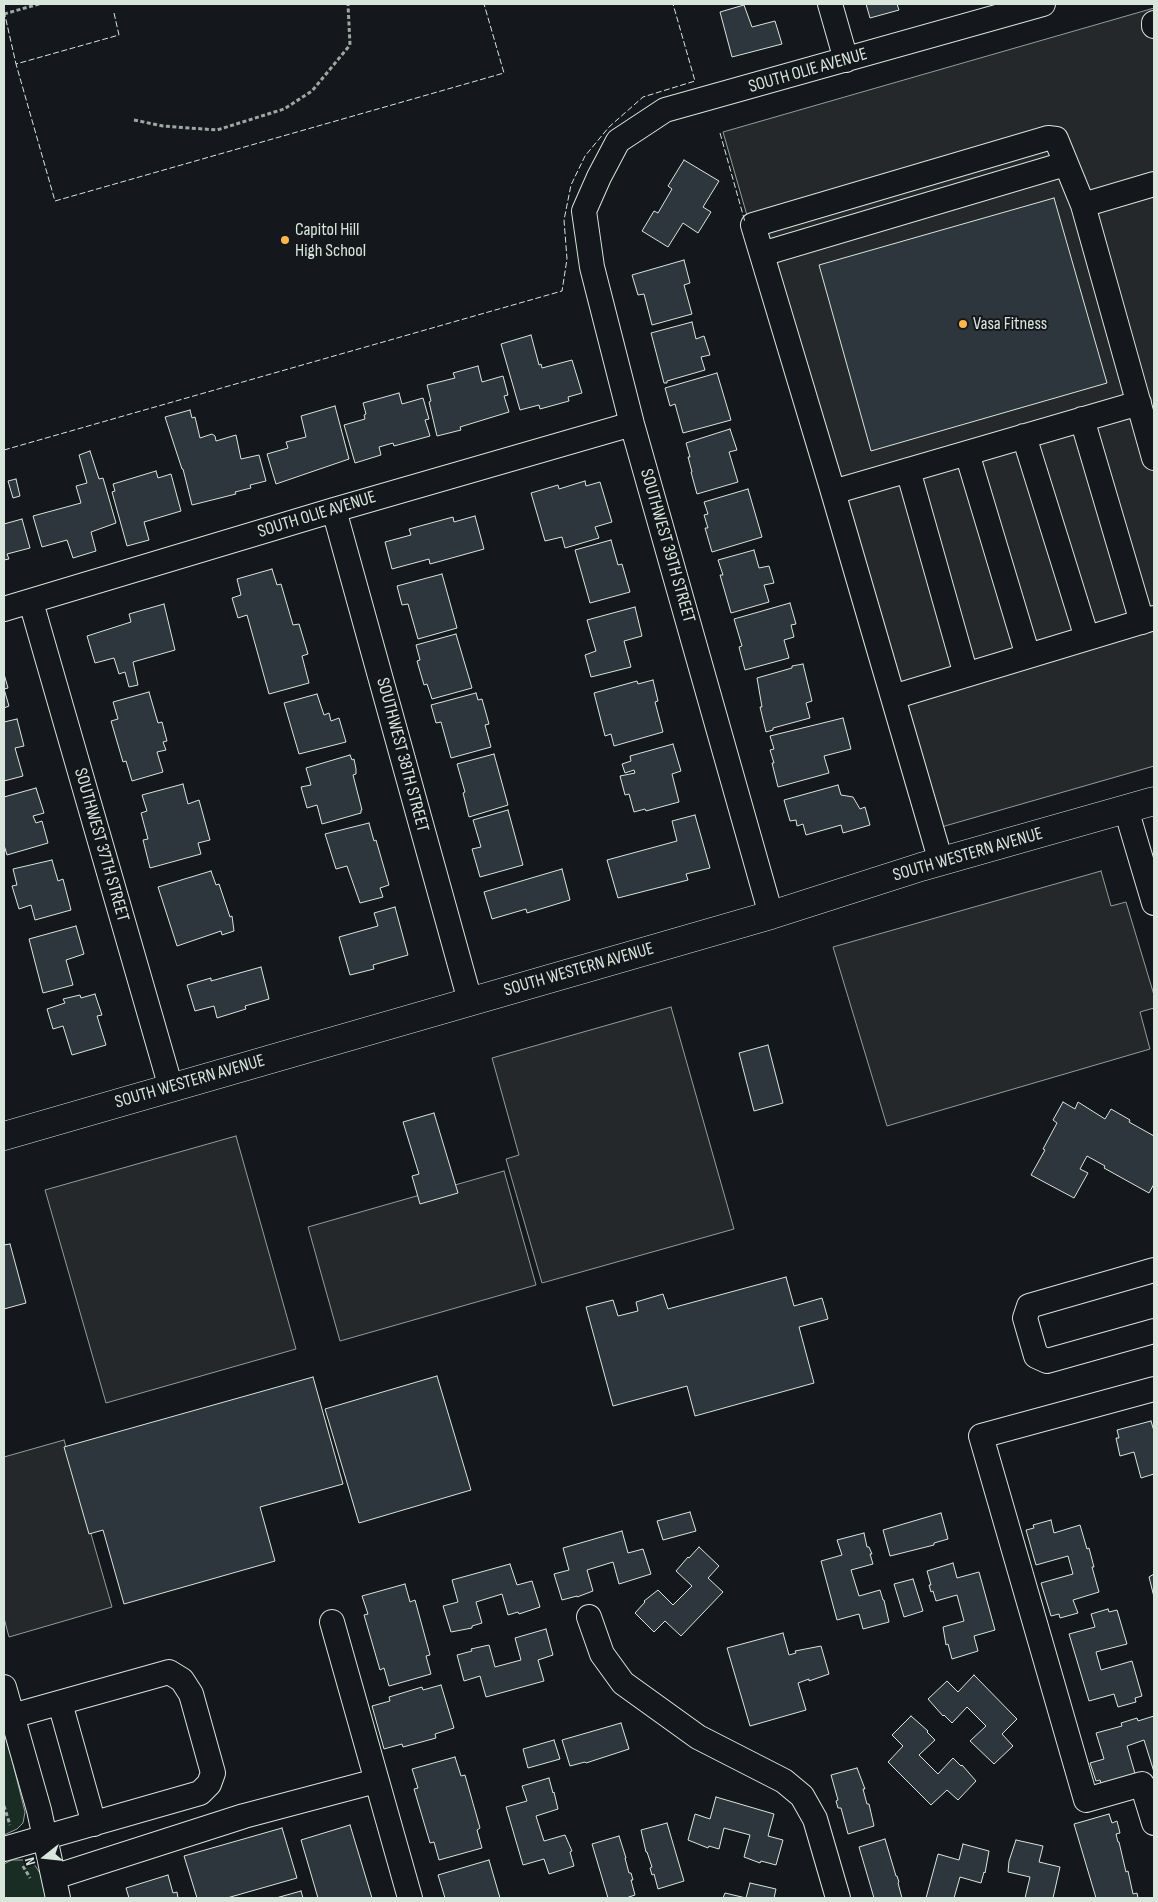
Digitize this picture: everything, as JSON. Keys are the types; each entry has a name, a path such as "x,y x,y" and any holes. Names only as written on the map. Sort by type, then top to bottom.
{"main road":[{"name":"SOUTH WESTERN AVENUE","path":"4,1136 771,915 941,862 1154,801"}],"street":[{"path":"830,4 846,60"},
{"name":"SOUTH OLIE AVENUE","path":"599,176 618,141 665,110 1043,4"},
{"path":"941,862 753,225 1048,138 1056,139 1084,205 1154,458"},
{"name":"SOUTHWEST 39TH STREET","path":"599,176 584,211 592,267 632,424 771,915"},
{"path":"1084,205 1154,184"},
{"path":"833,492 1139,403"},
{"path":"893,697 1148,620 1082,420"},
{"name":"SOUTH OLIE AVENUE","path":"4,609 334,510 632,424"},
{"path":"1024,436 1087,638"},
{"path":"967,453 1028,656"},
{"path":"908,470 966,675"},
{"name":"SOUTHWEST 38TH STREET","path":"334,510 470,1001"},
{"name":"SOUTHWEST 37TH STREET","path":"31,602 171,1088"},
{"path":"1126,809 1154,903"},
{"path":"1154,1270 1029,1306 1025,1318 1036,1356 1047,1362 1154,1331"},
{"path":"1154,1389 981,1436 1086,1800 1142,1784 1154,1823"},
{"path":"589,1617 602,1654 623,1683 698,1737 784,1781 802,1796 815,1819 838,1898"},
{"path":"332,1622 410,1898"},
{"path":"4,1849 200,1793 209,1784 214,1773 191,1694 182,1680 169,1672 12,1716"},
{"path":"4,1687 39,1810 56,1887 244,1816 376,1781"},
{"path":"60,1703 94,1824"}],"path":[{"path":"4,14 39,4"},
{"path":"134,120 163,126 217,130 284,109 312,91 350,44 348,4"}],"green space":[{"path":"4,1728 25,1812 23,1823 17,1829 4,1835"},
{"path":"12,1860 27,1860 34,1864 40,1873 46,1898 4,1898 4,1864"}],"shaded area":[{"path":"1154,8 1154,766 924,832 723,132"},
{"path":"1101,871 1111,906 1126,902 1154,995 1154,1008 1140,1012 1150,1049 887,1126 833,947"},
{"path":"671,1007 734,1229 542,1283 506,1159 519,1155 492,1058"},
{"path":"236,1136 296,1349 106,1403 45,1190"},
{"path":"504,1171 536,1285 340,1341 308,1227"},
{"path":"64,1440 112,1607 9,1637 4,1618 4,1457"}],"building":[{"path":"866,4 897,4 899,10 870,18"},
{"path":"744,5 752,27 775,21 782,44 732,57 720,12"},
{"path":"684,160 719,181 703,207 711,212 698,233 683,223 668,247 642,231 654,211 658,213 672,189 668,186"},
{"name":"Vasa Fitness","path":"1054,198 1107,383 871,451 819,265"},
{"path":"684,260 690,283 684,285 692,314 652,325 644,294 638,295 632,275"},
{"path":"692,322 696,339 704,336 710,355 701,357 705,370 664,383 651,333"},
{"path":"531,335 539,365 541,364 542,368 572,360 582,393 568,397 569,401 540,409 539,405 520,410 501,344"},
{"path":"478,366 482,382 503,376 508,395 504,396 509,412 460,427 461,430 437,436 427,385 455,378 453,373"},
{"path":"717,373 731,420 683,433 675,404 670,406 665,388"},
{"path":"399,393 402,404 423,398 429,419 425,420 430,436 394,446 393,443 379,447 381,455 355,463 344,425 365,419 364,415 366,414 363,403"},
{"path":"335,406 349,459 276,484 267,454 288,448 286,442 306,437 301,416"},
{"path":"190,410 192,418 195,417 200,438 212,434 215,436 216,441 236,435 241,459 259,455 266,481 250,485 251,488 235,492 236,494 192,505 183,469 165,417"},
{"path":"730,429 737,450 729,452 738,482 697,494 686,443"},
{"path":"90,451 99,479 103,478 116,523 91,532 96,551 73,558 67,540 42,547 33,516 81,503 76,486 87,483 79,455"},
{"path":"156,471 158,478 171,474 181,511 144,522 149,540 127,546 112,492 115,491 113,484"},
{"path":"16,479 20,496 13,498 8,481"},
{"path":"585,481 586,486 600,482 612,522 595,527 599,538 565,548 562,537 545,541 531,493 558,485 559,489"},
{"path":"748,489 762,537 712,552 705,528 708,528 704,515 708,514 704,502"},
{"path":"475,516 484,549 430,564 429,559 392,569 385,542 411,535 409,529 453,517 454,522"},
{"path":"22,519 30,548 7,554 9,559 4,560 4,524"},
{"path":"611,540 618,565 622,564 630,592 590,603 575,550"},
{"path":"754,550 759,568 769,566 774,583 764,585 769,602 731,613 720,575 723,575 718,560"},
{"path":"272,569 277,585 281,584 293,625 299,624 308,654 302,656 309,683 269,694 247,615 238,618 232,598 241,595 237,579"},
{"path":"442,574 457,628 418,639 408,604 402,605 397,586"},
{"path":"790,603 796,624 791,625 794,637 784,640 789,658 745,670 739,647 742,646 734,619"},
{"path":"164,604 175,650 133,662 138,685 129,687 125,672 119,674 114,658 95,663 87,636 131,622 129,614"},
{"path":"635,607 642,636 624,641 631,667 591,677 585,655 596,651 587,620"},
{"path":"456,634 472,688 432,699 427,684 424,685 417,661 420,660 416,645"},
{"path":"803,664 812,701 806,703 810,718 773,728 773,730 766,732 760,707 762,707 757,678"},
{"path":"4,674 8,688 4,689"},
{"path":"653,680 658,701 655,702 663,732 614,746 611,734 605,736 594,693 637,681 638,684"},
{"path":"4,689 9,706 4,708"},
{"path":"149,692 158,723 162,722 167,741 163,742 166,750 157,752 163,772 132,781 126,761 123,762 111,721 118,719 113,702"},
{"path":"476,693 478,700 482,699 489,724 485,725 491,747 451,758 441,722 436,723 431,705"},
{"path":"317,694 324,715 329,713 331,721 339,718 346,742 299,754 284,703"},
{"path":"843,718 851,749 824,756 829,773 778,787 772,763 774,763 770,750 774,749 770,736"},
{"path":"17,719 24,746 15,748 23,776 4,781 4,722"},
{"path":"673,744 681,771 672,774 679,802 646,811 645,809 634,812 629,794 625,795 620,776 635,773 634,770 625,773 622,764 631,761 630,756"},
{"path":"494,754 508,805 469,817 463,793 465,792 457,764"},
{"path":"350,755 352,760 354,759 356,769 356,774 353,775 362,810 361,813 322,824 317,805 307,808 301,787 311,785 306,768"},
{"path":"183,784 188,804 199,800 210,840 198,843 201,854 150,868 143,840 148,839 141,813 147,811 142,795"},
{"path":"838,785 841,795 853,797 860,809 865,807 870,825 843,833 841,825 806,835 803,824 797,826 796,820 790,821 784,800"},
{"path":"36,788 44,813 33,816 36,823 42,821 48,843 7,855 4,845 4,797"},
{"path":"508,810 523,865 480,877 472,849 481,847 473,820"},
{"path":"695,815 710,868 686,874 688,880 618,898 607,860 677,841 672,821"},
{"path":"369,823 389,885 380,888 383,897 360,903 347,866 336,869 325,834"},
{"path":"52,860 58,881 63,879 71,910 35,920 31,905 19,909 12,886 17,885 13,869"},
{"path":"562,869 570,900 527,913 526,909 492,919 484,892"},
{"path":"211,871 216,885 219,884 230,917 232,916 234,931 222,935 221,931 177,946 158,887"},
{"path":"395,907 408,955 373,965 374,969 350,975 339,937 378,926 374,913"},
{"path":"76,926 84,954 66,960 73,985 43,993 29,939"},
{"path":"261,967 269,999 245,1006 246,1009 217,1018 214,1006 195,1011 187,985 211,978 211,981"},
{"path":"95,994 102,1015 97,1016 106,1045 72,1055 63,1026 53,1029 47,1009 65,1003 63,999 80,995 81,998"},
{"path":"768,1045 783,1103 754,1111 739,1053"},
{"path":"1063,1102 1075,1109 1078,1102 1105,1119 1111,1109 1154,1136 1154,1184 1149,1193 1104,1168 1105,1166 1087,1156 1080,1169 1088,1173 1074,1198 1031,1175 1057,1123 1053,1120"},
{"path":"434,1113 458,1193 420,1204 412,1176 419,1174 403,1122"},
{"path":"10,1244 26,1303 4,1309 4,1245"},
{"path":"786,1277 794,1306 822,1298 828,1319 799,1327 814,1383 695,1416 687,1386 613,1406 586,1307 613,1300 618,1316 638,1311 636,1302 663,1294 668,1309"},
{"path":"437,1376 471,1490 359,1523 325,1409"},
{"path":"313,1377 343,1484 260,1507 275,1561 124,1604 103,1530 89,1534 64,1447"},
{"path":"1151,1421 1154,1431 1154,1474 1141,1478 1134,1452 1120,1456 1116,1438 1119,1438 1117,1430"},
{"path":"690,1512 696,1531 663,1540 657,1521"},
{"path":"941,1513 948,1539 934,1543 934,1545 890,1556 883,1530"},
{"path":"1051,1520 1054,1533 1080,1525 1087,1549 1089,1548 1099,1592 1073,1600 1078,1613 1060,1618 1059,1614 1051,1616 1041,1583 1073,1574 1068,1556 1036,1565 1026,1530 1034,1528 1033,1525"},
{"path":"622,1531 628,1553 643,1549 651,1574 619,1584 613,1562 587,1570 593,1591 562,1600 554,1574 569,1570 563,1548"},
{"path":"864,1533 867,1547 869,1547 872,1554 870,1554 873,1564 851,1570 859,1596 880,1590 889,1622 863,1629 859,1614 837,1620 821,1561 842,1555 837,1540"},
{"path":"699,1547 719,1566 708,1578 723,1592 681,1636 665,1621 654,1632 635,1613 644,1601 658,1590 673,1605 692,1586 676,1571"},
{"path":"953,1563 957,1578 979,1572 995,1630 974,1636 978,1651 952,1659 948,1644 946,1645 943,1627 964,1621 957,1595 936,1601 933,1591 931,1592 927,1571"},
{"path":"510,1564 517,1585 532,1581 540,1607 519,1614 518,1612 508,1615 502,1594 476,1602 482,1623 472,1626 472,1628 451,1632 443,1606 458,1602 452,1580"},
{"path":"1154,1574 1154,1597 1149,1577"},
{"path":"913,1579 923,1611 904,1617 894,1584"},
{"path":"405,1584 410,1602 415,1600 430,1655 426,1656 431,1674 389,1686 384,1668 380,1670 364,1615 368,1614 362,1596"},
{"path":"1108,1609 1109,1612 1117,1610 1127,1644 1096,1652 1101,1670 1132,1661 1142,1696 1135,1698 1136,1702 1118,1707 1114,1694 1089,1701 1069,1634 1095,1627 1091,1614"},
{"path":"546,1629 553,1655 538,1660 544,1681 486,1697 480,1676 464,1681 457,1655 472,1651 471,1649 489,1645 495,1667 521,1660 515,1638"},
{"path":"783,1633 789,1655 796,1653 795,1651 821,1646 829,1674 798,1683 806,1710 750,1726 727,1648"},
{"path":"974,1675 1017,1719 1002,1734 1013,1746 994,1764 970,1741 986,1726 967,1707 952,1723 928,1699 947,1681 958,1692"},
{"path":"441,1685 454,1728 435,1734 436,1738 403,1747 402,1744 384,1749 372,1706 390,1701 389,1697 422,1687 423,1690"},
{"path":"911,1716 935,1740 919,1755 938,1774 953,1758 976,1781 958,1800 947,1790 931,1805 888,1762 903,1746 892,1735"},
{"path":"1154,1716 1154,1772 1144,1740 1127,1746 1136,1777 1102,1787 1100,1780 1096,1781 1090,1763 1104,1759 1096,1733 1122,1726 1121,1723 1137,1718 1138,1721"},
{"path":"621,1723 629,1749 586,1763 570,1766 562,1740"},
{"path":"554,1740 560,1759 528,1768 523,1749"},
{"path":"455,1757 461,1776 465,1775 480,1828 477,1830 482,1848 439,1860 434,1842 430,1843 414,1789 418,1788 412,1769"},
{"path":"857,1768 865,1789 863,1789 874,1826 848,1834 841,1808 838,1808 836,1801 838,1800 831,1775"},
{"path":"549,1778 558,1809 536,1816 544,1841 565,1835 572,1851 570,1852 574,1866 549,1874 544,1859 523,1865 506,1807 527,1801 522,1786"},
{"path":"716,1797 774,1814 768,1836 783,1840 776,1865 761,1861 760,1863 744,1857 750,1835 724,1828 719,1849 709,1846 708,1848 688,1840 695,1814 710,1819"},
{"path":"1109,1814 1112,1823 1117,1821 1120,1833 1116,1834 1126,1872 1128,1871 1133,1894 1137,1893 1138,1898 1096,1898 1074,1824"},
{"path":"667,1823 684,1881 658,1889 654,1874 652,1875 650,1868 652,1867 641,1830"},
{"path":"350,1825 372,1898 318,1898 301,1840"},
{"path":"282,1828 297,1878 227,1898 197,1898 184,1856"},
{"path":"619,1836 629,1873 631,1873 633,1880 631,1880 635,1895 626,1898 608,1898 592,1844"},
{"path":"885,1839 899,1882 902,1898 874,1898 859,1847"},
{"path":"1016,1840 1043,1846 1039,1862 1060,1867 1053,1898 1025,1898 1030,1877 1008,1872 1009,1861"},
{"path":"963,1844 989,1851 981,1883 960,1877 954,1898 926,1898 938,1854 959,1860"},
{"path":"489,1860 500,1898 445,1898 438,1875"},
{"path":"168,1875 173,1893 177,1892 178,1898 129,1898 126,1888"},
{"path":"750,1883 776,1889 774,1898 746,1898"},
{"path":"301,1891 303,1898 276,1898"},
{"path":"725,1893 746,1898 723,1898"}],"fence":[{"path":"114,13 119,35 16,64 55,201 504,73 484,4"},
{"path":"4,450 562,291 567,259 564,220 571,185 585,156 609,127 643,97 695,81 673,4"},
{"path":"4,11 16,64"},
{"path":"720,133 745,222"}],"place":[{"name":"Capitol Hill High School","path":"285,240"},
{"name":"Vasa Fitness","path":"963,324"}]}
